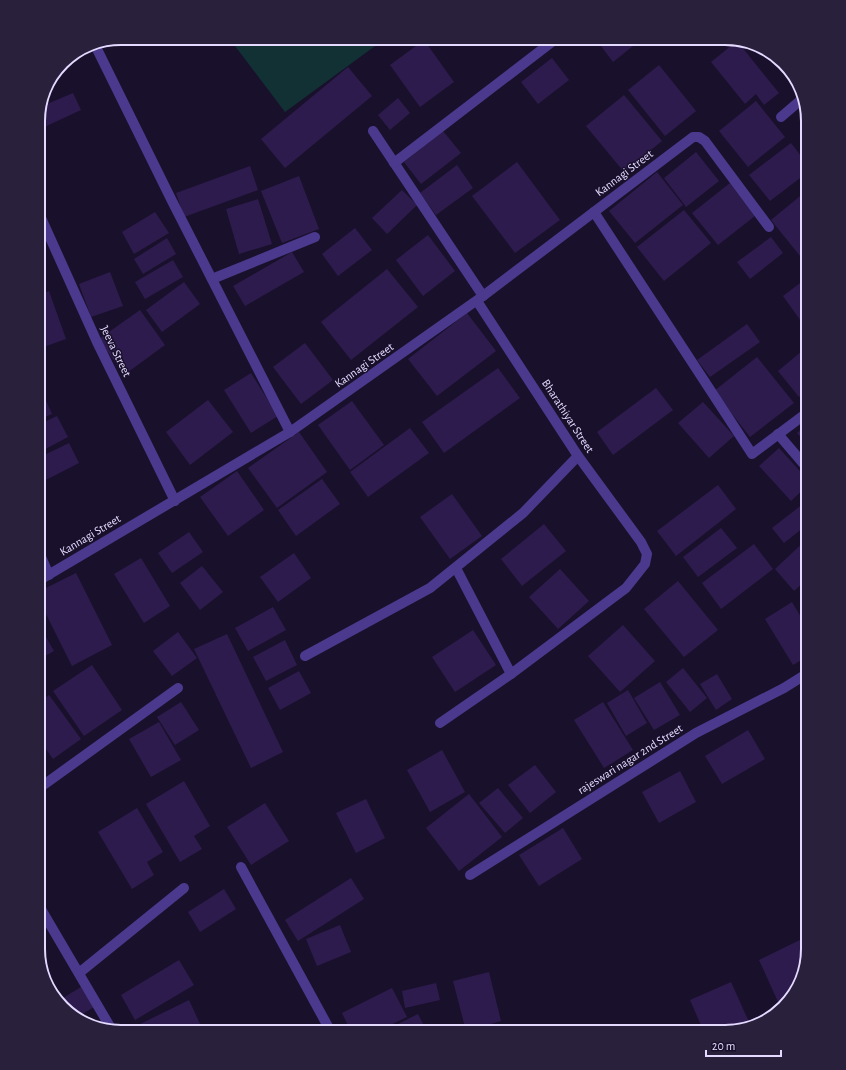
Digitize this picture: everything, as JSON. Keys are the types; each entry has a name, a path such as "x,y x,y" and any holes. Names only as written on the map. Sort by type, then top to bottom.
{"street":[{"path":"394,163 548,45"},
{"path":"97,49 290,432"},
{"path":"781,116 798,103"},
{"name":"Bharathiyar Street","path":"373,131 480,298 578,456 641,542 647,554 645,564 626,588 511,674"},
{"name":"Kannagi Street","path":"45,577 290,432 480,298 693,137 699,137 705,141 769,227"},
{"path":"594,212 752,454 801,417"},
{"name":"Jeeva Street","path":"45,227 97,342 175,501"},
{"path":"212,279 316,237"},
{"path":"778,434 801,461"},
{"path":"305,656 430,588 523,513 578,456"},
{"path":"45,566 49,575"},
{"path":"440,724 511,674 456,568"},
{"name":"rajeswari nagar 2nd Street","path":"470,875 696,733 784,688 801,677"},
{"path":"45,783 178,688"},
{"path":"241,867 327,1025"},
{"path":"79,973 184,888"},
{"path":"45,918 108,1023"}],"green space":[{"path":"234,45 376,45 285,112"}],"building":[{"path":"417,45 428,45 454,82 420,107 390,65"},
{"path":"600,45 634,45 613,62"},
{"path":"732,45 742,47 779,93 764,105 756,94 745,104 711,62"},
{"path":"552,58 569,80 538,104 521,82"},
{"path":"659,65 696,111 665,136 628,90"},
{"path":"348,67 372,96 285,168 261,139"},
{"path":"73,93 81,110 45,127 47,104"},
{"path":"624,95 662,141 624,172 586,126"},
{"path":"398,98 410,113 390,130 378,115"},
{"path":"756,101 785,137 748,167 719,131"},
{"path":"443,131 461,153 421,184 404,162"},
{"path":"791,143 801,156 801,177 770,201 749,175"},
{"path":"696,152 719,181 686,207 664,178"},
{"path":"517,162 560,220 515,253 472,196"},
{"path":"457,165 473,188 436,215 420,193"},
{"path":"250,166 258,190 184,217 176,193"},
{"path":"657,172 683,205 635,243 609,211"},
{"path":"299,176 319,229 282,243 261,191"},
{"path":"730,183 755,216 718,245 692,213"},
{"path":"402,190 417,205 387,234 372,218"},
{"path":"801,195 800,256 771,220"},
{"path":"258,199 272,244 239,254 226,209"},
{"path":"684,210 711,243 664,281 637,247"},
{"path":"155,212 169,233 134,254 122,232"},
{"path":"355,228 372,250 338,276 322,254"},
{"path":"428,235 455,271 423,296 396,260"},
{"path":"771,237 783,253 750,279 737,262"},
{"path":"167,238 176,254 143,274 134,259"},
{"path":"292,252 304,272 245,306 233,286"},
{"path":"173,260 183,277 145,299 135,282"},
{"path":"387,269 418,307 351,360 321,322"},
{"path":"110,272 123,306 91,317 79,284"},
{"path":"184,282 200,304 162,332 146,310"},
{"path":"801,282 801,321 783,296"},
{"path":"49,291 66,339 45,346 45,292"},
{"path":"140,310 165,345 124,375 99,339"},
{"path":"467,313 496,351 437,396 408,359"},
{"path":"747,324 760,342 710,377 697,360"},
{"path":"305,343 333,380 301,404 273,367"},
{"path":"801,352 801,395 799,397 778,371"},
{"path":"757,357 794,403 750,437 714,391"},
{"path":"498,368 520,398 444,453 422,422"},
{"path":"251,373 278,416 251,433 224,390"},
{"path":"656,388 673,410 613,455 597,432"},
{"path":"45,398 52,414 45,417"},
{"path":"208,400 233,432 190,465 166,432"},
{"path":"352,401 384,445 350,470 318,425"},
{"path":"703,402 734,436 709,458 678,423"},
{"path":"57,416 68,437 45,449 45,422"},
{"path":"410,428 429,453 368,497 350,472"},
{"path":"801,429 801,438 797,433"},
{"path":"299,432 327,472 277,508 248,468"},
{"path":"69,443 79,463 45,480 45,455"},
{"path":"779,448 801,472 801,492 791,501 759,466"},
{"path":"237,471 264,510 228,536 200,497"},
{"path":"322,479 340,504 296,536 278,510"},
{"path":"718,485 736,509 676,556 657,531"},
{"path":"452,494 482,536 450,559 420,517"},
{"path":"801,505 801,530 784,543 772,528"},
{"path":"544,524 566,551 522,586 501,559"},
{"path":"721,528 737,548 698,577 683,557"},
{"path":"189,532 203,552 172,573 158,553"},
{"path":"754,544 773,569 721,609 702,583"},
{"path":"801,545 801,584 794,591 775,569"},
{"path":"294,553 311,578 278,602 260,577"},
{"path":"141,558 170,606 144,623 114,574"},
{"path":"202,566 223,592 200,610 180,583"},
{"path":"560,569 589,601 558,629 529,597"},
{"path":"76,573 112,645 72,666 45,612 45,588"},
{"path":"678,581 718,630 684,657 644,609"},
{"path":"792,602 801,617 801,660 793,665 765,619"},
{"path":"273,607 286,630 248,651 235,628"},
{"path":"623,625 655,661 620,692 588,656"},
{"path":"473,630 496,665 455,692 432,657"},
{"path":"178,632 197,658 172,676 153,651"},
{"path":"227,634 283,752 251,768 194,649"},
{"path":"45,635 54,651 45,656"},
{"path":"285,640 297,665 266,681 253,657"},
{"path":"92,665 122,710 84,736 53,691"},
{"path":"683,668 707,698 690,712 666,682"},
{"path":"299,671 311,693 280,710 268,688"},
{"path":"717,674 732,699 716,710 700,684"},
{"path":"660,682 680,715 654,730 634,698"},
{"path":"628,690 647,723 626,736 607,703"},
{"path":"49,695 81,739 53,759 45,748 45,698"},
{"path":"181,702 199,730 175,745 157,717"},
{"path":"603,702 633,750 604,768 574,720"},
{"path":"159,722 181,760 151,777 129,739"},
{"path":"748,730 765,759 722,784 705,756"},
{"path":"442,750 465,792 430,812 407,770"},
{"path":"535,765 556,792 530,813 508,785"},
{"path":"680,771 696,802 659,823 642,792"},
{"path":"184,781 210,826 194,836 202,849 180,862 146,804"},
{"path":"498,788 523,818 505,833 479,803"},
{"path":"469,794 502,837 459,871 426,828"},
{"path":"366,799 385,838 356,853 336,813"},
{"path":"265,803 289,841 251,865 227,827"},
{"path":"137,808 163,852 147,862 154,875 132,889 98,832"},
{"path":"563,828 582,859 539,886 519,855"},
{"path":"351,878 364,899 298,941 285,920"},
{"path":"224,889 236,909 200,932 188,912"},
{"path":"340,925 351,952 317,966 306,939"},
{"path":"801,939 800,959 797,974 788,991 778,1003 759,960"},
{"path":"179,960 194,985 135,1020 121,995"},
{"path":"489,972 501,1021 487,1025 464,1025 453,981"},
{"path":"731,982 748,1021 725,1025 701,1025 690,1000"},
{"path":"436,983 440,1000 405,1008 402,991"},
{"path":"81,987 94,1007 82,1014 63,998"},
{"path":"392,988 407,1017 390,1025 348,1025 342,1013"},
{"path":"189,1000 201,1025 138,1025"},
{"path":"418,1014 424,1025 396,1025"}]}
